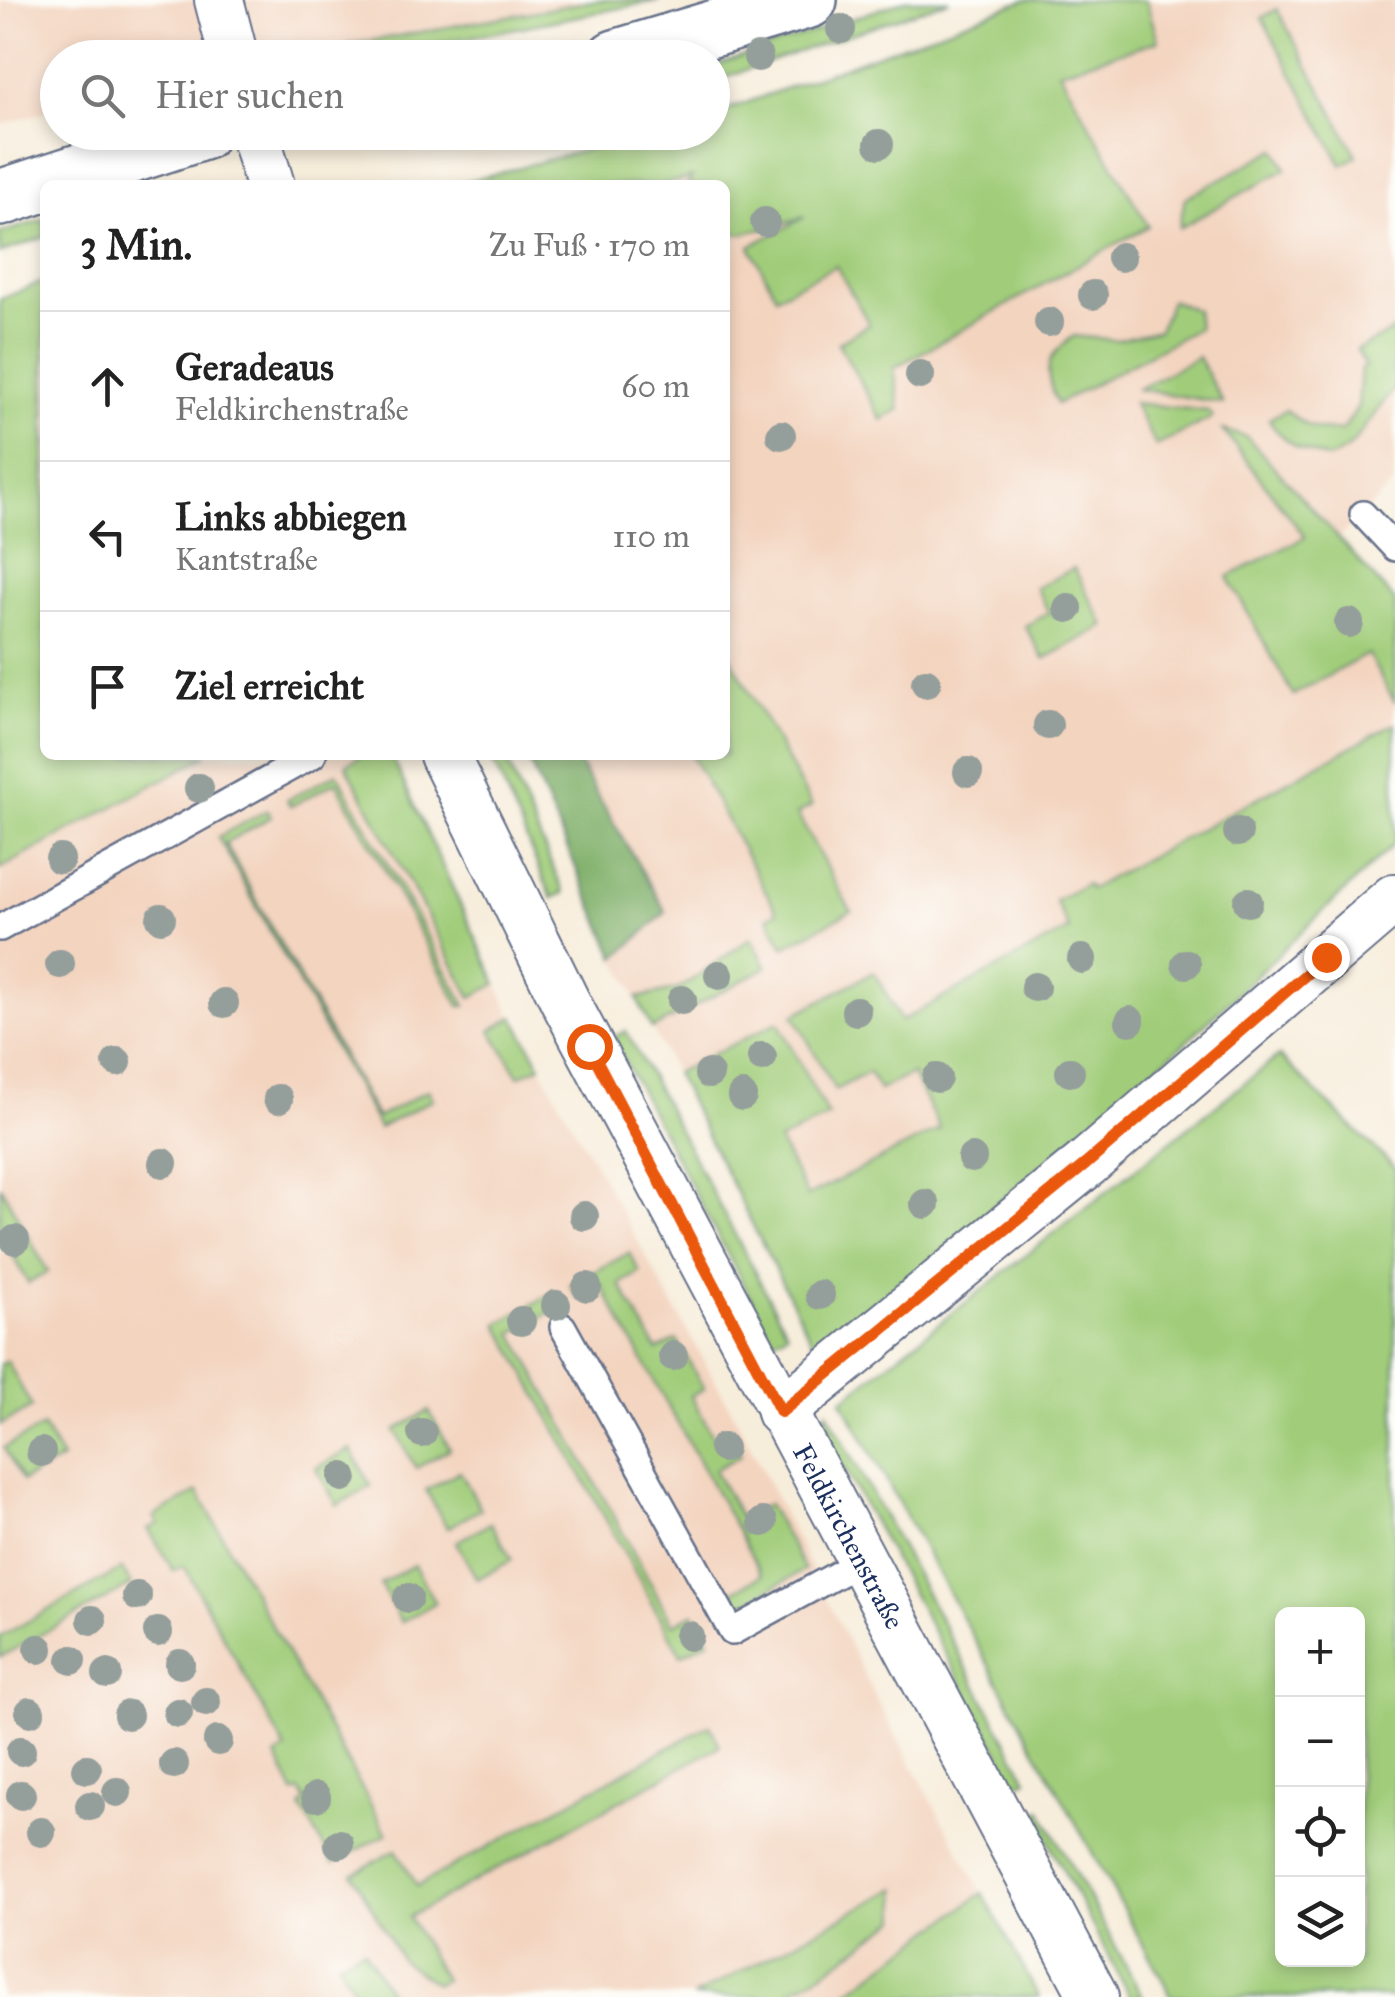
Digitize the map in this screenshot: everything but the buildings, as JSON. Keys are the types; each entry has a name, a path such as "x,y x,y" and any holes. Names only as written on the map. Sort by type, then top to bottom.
{"main road":[{"path":"675,40 809,0"},
{"path":"55,180 147,150"},
{"path":"0,198 40,185"}],"street":[{"path":"218,0 229,40"},
{"path":"259,150 268,180"},
{"name":"Feldkirchenstraße","path":"446,760 549,971 1094,1997"},
{"path":"781,1412 1086,1164 1395,898"}],"lane":[{"path":"1363,514 1395,548"},
{"path":"0,928 303,760"},
{"path":"563,1326 732,1632 862,1561"}],"shaded area":[{"path":"0,0 597,0 372,40 40,40 40,113 0,125"},
{"path":"1023,0 1395,0 1395,483 1338,538 1395,601 1395,843 1186,1042 820,1357 616,958 528,760 730,760 730,180 472,180 585,150 730,150 730,109"},
{"path":"40,283 40,760 393,760 510,1012 738,1422 879,1704 1039,1997 0,1997 0,299"}],"green space":[{"path":"597,0 661,0 456,40 376,40"},
{"path":"906,0 950,0 730,75 730,60"},
{"path":"1025,0 1146,0 1158,41 1059,71 1148,226 894,368 900,409 882,420 838,343 869,324 836,266 776,296 750,246 805,217 742,234 730,232 730,180 472,180 585,150 730,150 730,109"},
{"path":"1277,9 1357,156 1342,165 1262,18"},
{"path":"1276,149 1286,169 1179,228 1185,198"},
{"path":"40,221 40,239 0,253 0,233"},
{"path":"40,283 40,760 198,760 0,869 0,299"},
{"path":"1171,300 1196,310 1198,328 1057,404 1048,374 1052,358 1064,344 1074,336 1117,340 1159,330"},
{"path":"1395,330 1395,387 1350,447 1329,459 1280,435 1269,419 1286,410 1312,428 1343,430 1358,407 1361,369 1365,366 1357,350"},
{"path":"1198,357 1223,403 1138,389"},
{"path":"1133,403 1208,411 1213,417 1156,446"},
{"path":"1223,430 1247,437 1395,601 1395,703 1368,654 1293,695 1228,577 1305,537"},
{"path":"1074,568 1105,626 1044,659 1025,626 1049,613 1036,588"},
{"path":"730,656 812,806 797,814 851,911 784,947 768,917 777,912 694,760 730,760"},
{"path":"1395,723 1395,843 1186,1042 820,1357 675,1073 778,1022 828,1116 779,1141 807,1196 940,1129 912,1074 879,1090 869,1072 835,1090 794,1015 874,972 901,1021 1069,929 1055,901 1086,884 1090,889"},
{"path":"354,760 393,760 497,984 471,997 346,765"},
{"path":"492,760 506,760 564,893 552,898"},
{"path":"528,760 577,760 666,912 616,958"},
{"path":"337,773 466,1006 460,1006 336,782 291,806 287,800"},
{"path":"268,810 271,817 225,843 377,1118 428,1090 433,1099 379,1128 218,837"},
{"path":"751,938 767,967 652,1029 637,998 679,989"},
{"path":"514,1017 541,1066 519,1076 491,1030"},
{"path":"626,1031 787,1332 773,1340 612,1038"},
{"path":"1279,1056 1395,1168 1395,1997 1172,1997 842,1400"},
{"path":"0,1185 48,1272 28,1283 0,1233"},
{"path":"629,1253 640,1272 620,1284 657,1350 677,1340 704,1389 691,1396 714,1438 728,1431 741,1455 714,1470 741,1518 768,1504 805,1570 739,1606 731,1593 762,1575 601,1285 577,1297 570,1285"},
{"path":"556,1291 564,1305 513,1333 673,1624 694,1614 709,1640 681,1655 498,1324"},
{"path":"7,1361 32,1407 0,1425 0,1364"},
{"path":"429,1411 450,1449 416,1468 395,1430"},
{"path":"827,1411 1027,1779 1017,1785 822,1428"},
{"path":"43,1427 62,1459 22,1481 4,1448"},
{"path":"351,1449 371,1486 337,1505 316,1468"},
{"path":"460,1471 481,1509 447,1528 426,1490"},
{"path":"198,1492 387,1834 333,1863 301,1807 306,1801 300,1791 294,1793 276,1756 286,1750 184,1566 174,1571 148,1529 158,1524 154,1516"},
{"path":"491,1523 512,1560 477,1579 456,1542"},
{"path":"414,1565 435,1603 401,1622 380,1584"},
{"path":"122,1569 131,1585 0,1657 0,1637"},
{"path":"710,1725 720,1746 409,1917 444,1980 436,1984 402,1961 353,1874 396,1850 417,1886"},
{"path":"1041,1810 1143,1997 1130,1997 1034,1814"},
{"path":"897,1888 898,1919 824,1972 779,1997 693,1997"},
{"path":"983,1893 1039,1997 841,1997"},
{"path":"364,1949 392,1997 358,1997 338,1962"}],"route":[{"path":"589,1046 781,1412 1086,1164 1326,957"}]}
